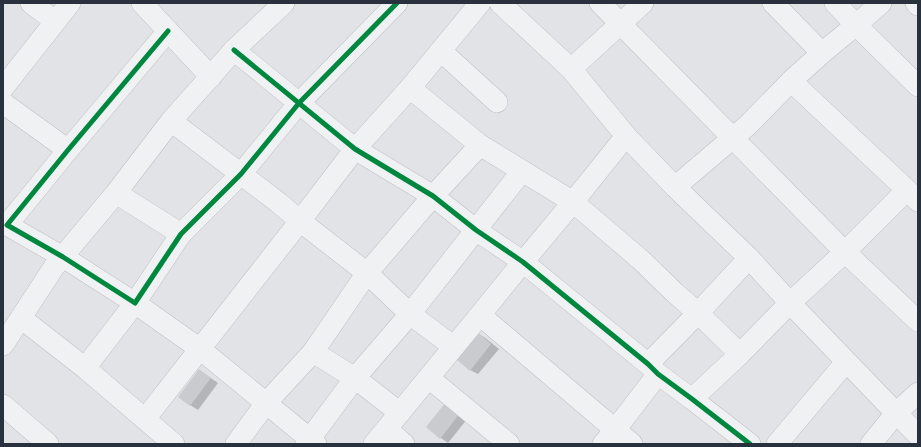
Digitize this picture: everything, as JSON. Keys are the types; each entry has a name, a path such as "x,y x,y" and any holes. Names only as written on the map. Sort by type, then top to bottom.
{"street":[{"path":"31,3 55,21"},
{"path":"3,88 70,3"},
{"path":"142,3 211,77"},
{"path":"3,345 54,267 116,193 171,121 234,50 284,3"},
{"path":"85,368 135,303 180,234 241,174 299,103 397,3"},
{"path":"145,419 355,149 410,88 480,3"},
{"path":"500,3 571,70 626,136 749,258 790,304 918,434"},
{"path":"600,3 845,252 918,321"},
{"path":"571,70 643,3"},
{"path":"773,3 822,53"},
{"path":"835,3 918,86"},
{"path":"675,186 748,124 791,81 881,3"},
{"path":"168,31 5,223 63,257 135,303 200,349 311,442 355,378 410,314 522,171"},
{"path":"234,50 355,149 433,196 476,230 522,262 653,369 750,444"},
{"path":"441,51 497,102"},
{"path":"692,399 845,252 912,195 791,81"},
{"path":"410,88 480,145 573,202 641,260 740,354"},
{"path":"3,103 68,150"},
{"path":"171,121 367,273 410,314 454,347"},
{"path":"404,444 381,436 430,378 522,262 626,136"},
{"path":"236,444 266,403 313,352 367,273 433,196 480,145"},
{"path":"116,193 180,234"},
{"path":"609,437 653,369 698,313 749,258"},
{"path":"480,316 609,437 632,444"},
{"path":"21,318 85,368 174,444"},
{"path":"313,352 355,378 400,412"},
{"path":"777,444 846,362"},
{"path":"430,378 509,444"},
{"path":"871,444 896,413 918,393"},
{"path":"3,405 48,444"}],"building":[{"path":"476,331 491,344 470,371 455,358"},
{"path":"199,369 211,378 190,406 178,397"},
{"path":"446,402 460,413 440,439 426,427"}],"cycle path":[{"path":"168,31 7,225 63,257 135,303 181,234 241,174 299,103 397,3"},
{"path":"234,50 355,149 433,196 476,230 523,262 648,364 658,374 750,444"}]}
